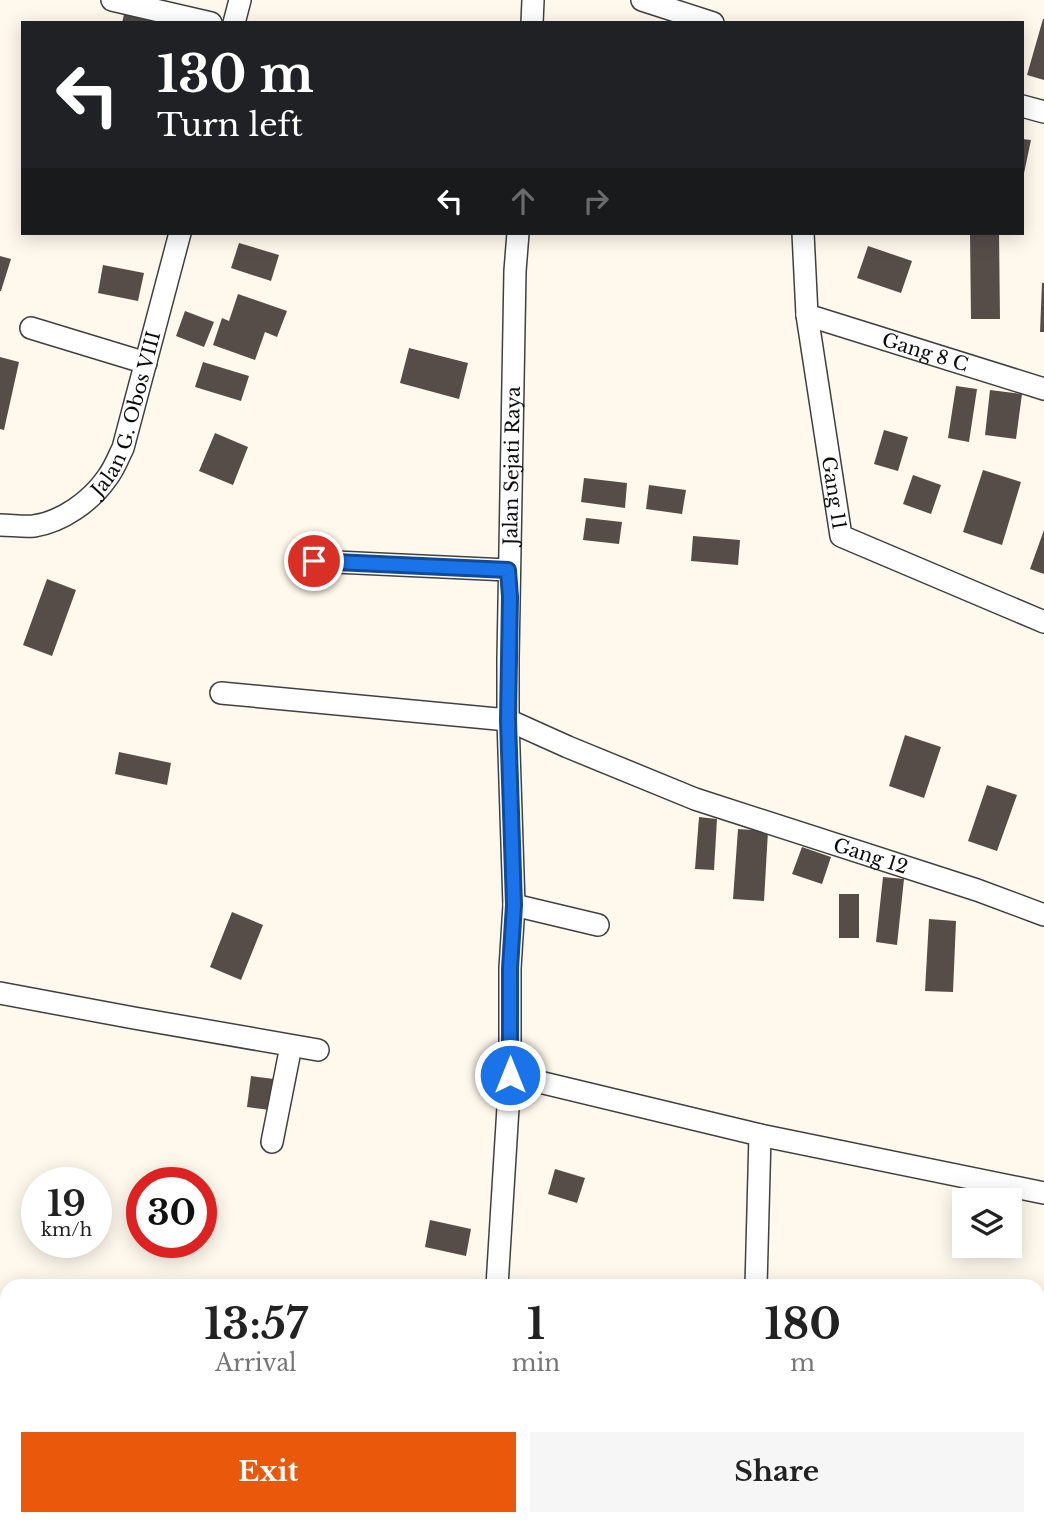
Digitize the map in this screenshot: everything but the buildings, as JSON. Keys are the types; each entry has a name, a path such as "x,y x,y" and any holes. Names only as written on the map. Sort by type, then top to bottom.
{"street":[{"path":"112,0 202,21"},
{"path":"235,21 240,0"},
{"path":"532,21 533,0"},
{"path":"642,0 707,21"},
{"path":"1024,107 1044,112"},
{"name":"Jalan G. Obos VIII","path":"0,525 32,526 65,516 106,479 123,448 179,235"},
{"name":"Jalan Sejati Raya","path":"497,1279 510,1075 510,968 514,905 508,720 508,570 518,235"},
{"name":"Gang 11","path":"803,235 807,315 841,536 1044,622"},
{"name":"Gang 8 C","path":"807,315 1044,389"},
{"path":"31,328 146,363"},
{"path":"314,561 508,570"},
{"name":"Gang 12","path":"221,693 508,720 695,799 977,890 1044,915"},
{"path":"514,905 598,925"},
{"path":"0,993 318,1050"},
{"path":"272,1142 291,1046"},
{"path":"510,1075 760,1135 1044,1193"},
{"path":"756,1279 760,1135"}],"route":[{"path":"314,561 508,570 508,720 514,905 510,968 510,1075"}]}
